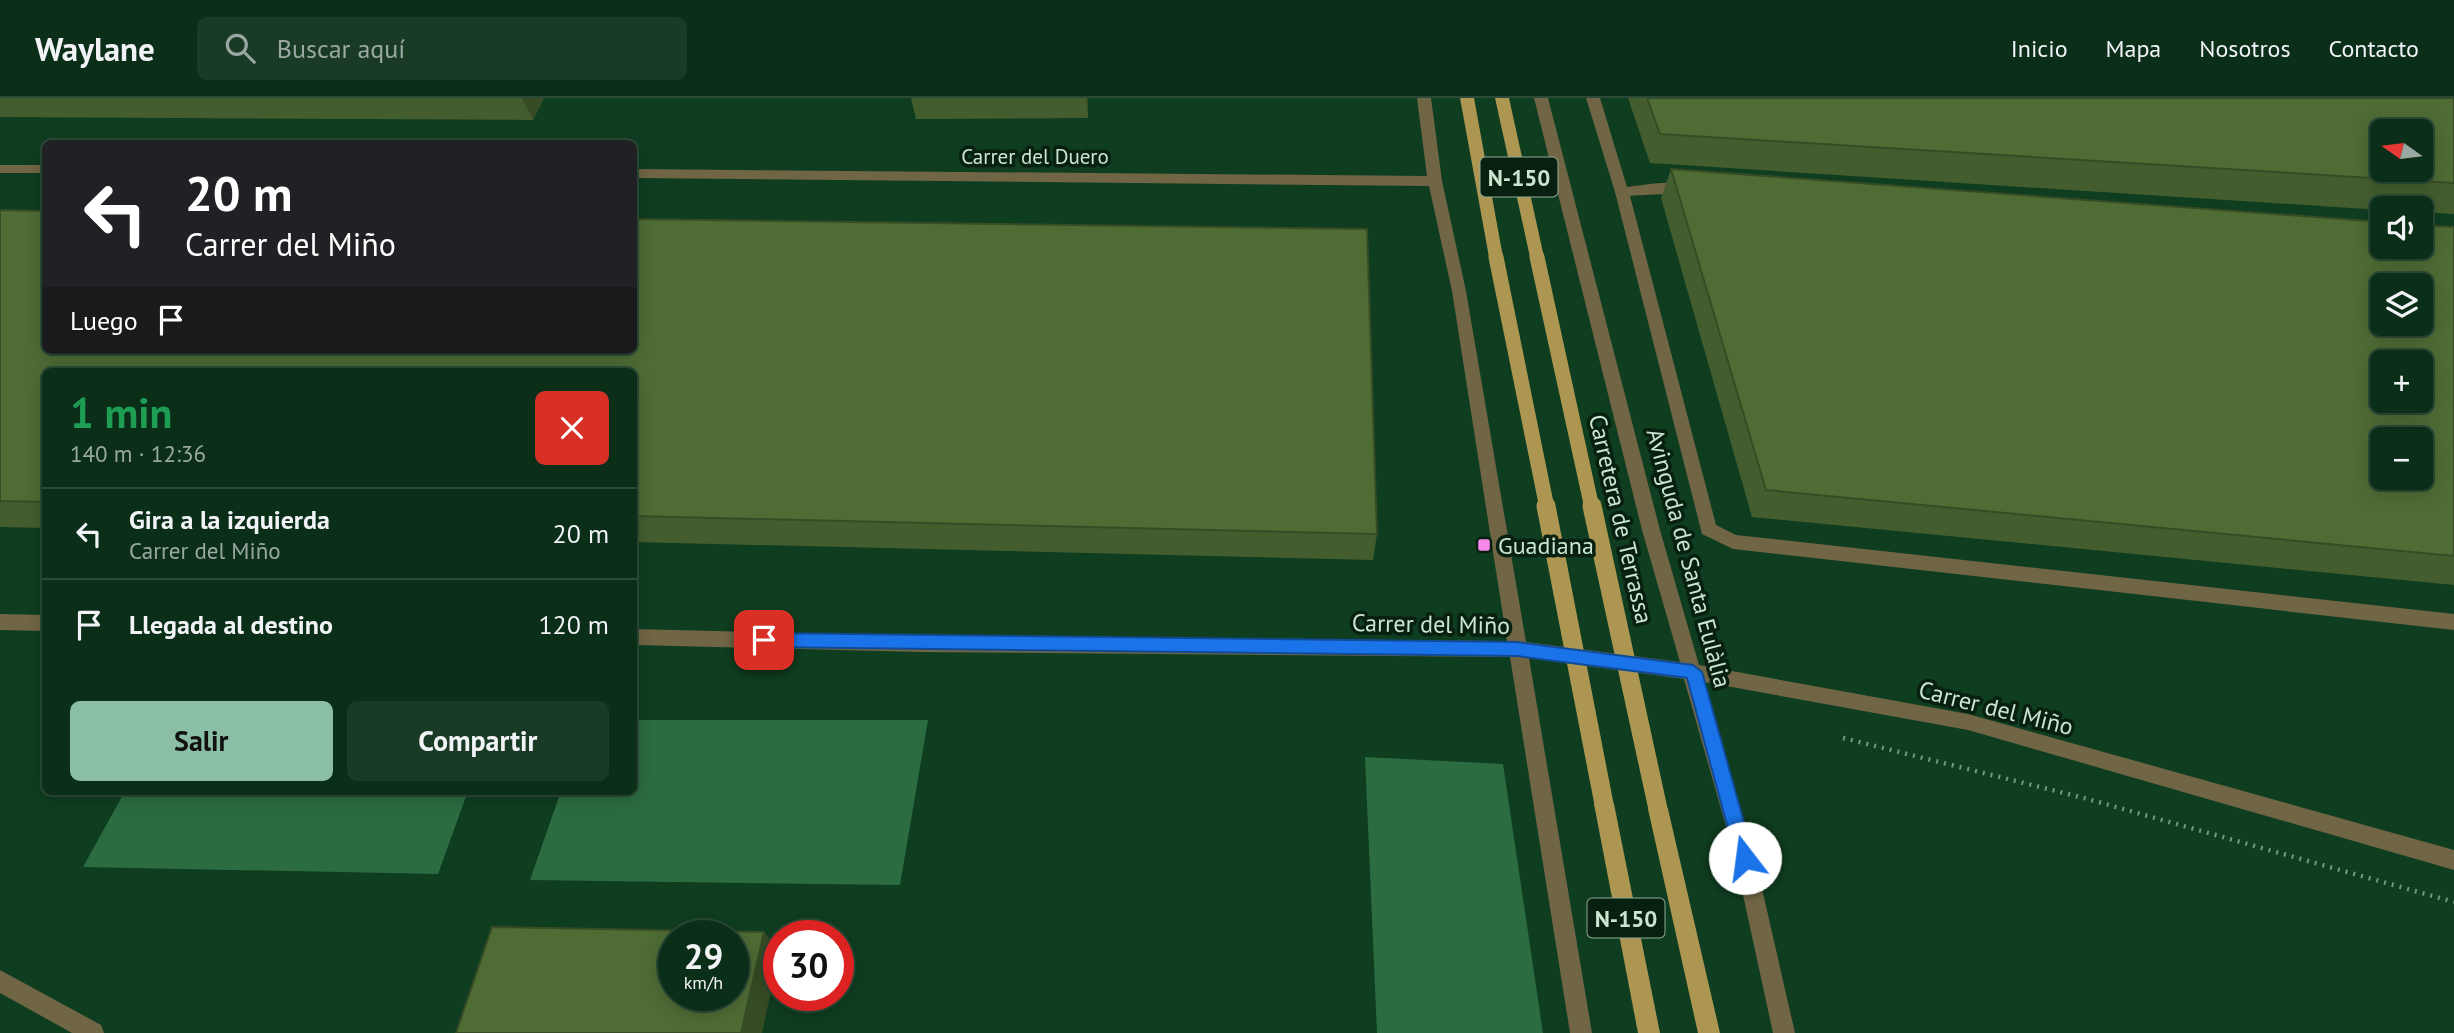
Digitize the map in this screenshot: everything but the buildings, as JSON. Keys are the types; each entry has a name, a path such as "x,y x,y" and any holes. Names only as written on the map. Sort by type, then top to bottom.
{"main road":[{"name":"N-150","path":"1467,98 1649,1033"},
{"name":"Carretera de Terrassa","path":"1502,98 1709,1033"}],"street":[{"path":"1424,98 1435,181 1459,291 1581,1033"},
{"name":"Avinguda de Santa Eulàlia","path":"1541,98 1651,530 1745,858 1784,1033"},
{"path":"1593,98 1622,192 1708,529 1733,542 1746,544 2454,622"},
{"path":"0,169 42,169"},
{"name":"Carrer del Duero","path":"637,174 1435,181"},
{"path":"1622,192 1660,188 1701,191"},
{"path":"0,622 42,623"},
{"name":"Carrer del Miño","path":"637,637 921,644 1517,649 1693,672 1968,722 2454,860"},
{"path":"0,981 93,1033"}],"green space":[{"path":"637,720 928,720 900,885 530,880 560,795 637,795"},
{"path":"1365,757 1503,764 1543,1033 1377,1033"},
{"path":"123,795 467,795 438,874 83,867"}],"place":[{"name":"Guadiana","path":"1484,545"}],"route":[{"path":"764,640 921,644 1517,649 1693,672 1745,858"}]}
